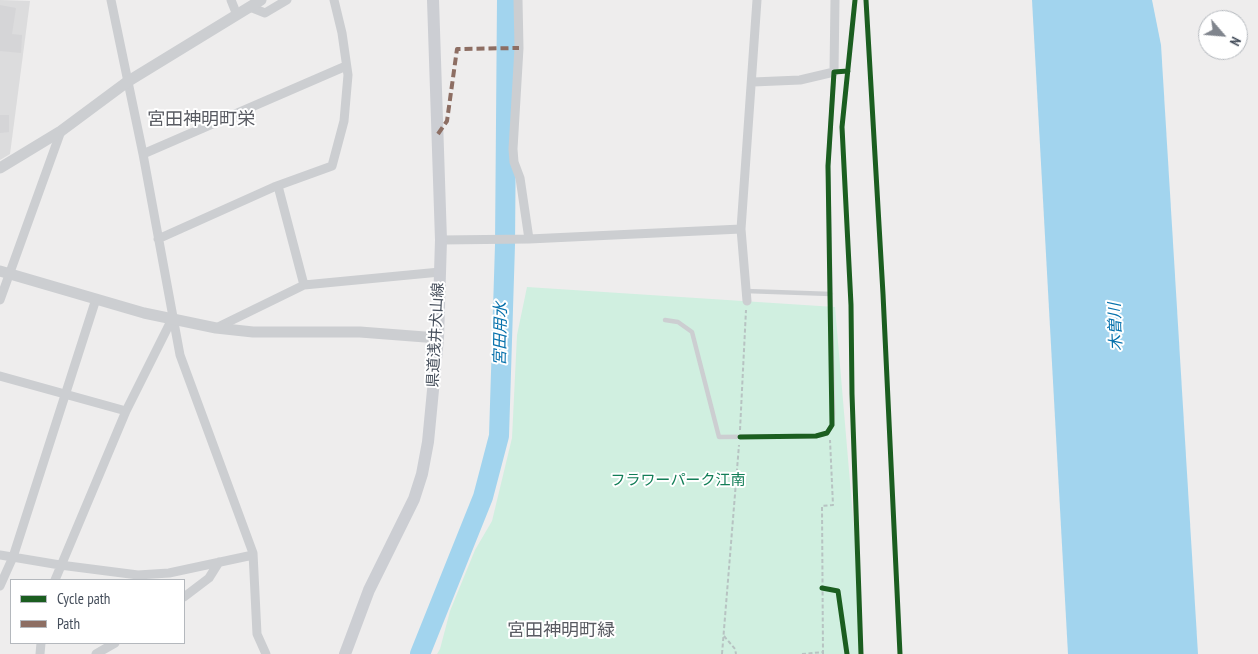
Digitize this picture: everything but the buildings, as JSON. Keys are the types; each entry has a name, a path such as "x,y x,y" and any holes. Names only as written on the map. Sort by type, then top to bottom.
{"main road":[{"name":"県道浅井犬山線","path":"345,654 369,590 414,499 422,474 428,442 438,338 440,272 433,0"}],"street":[{"path":"111,0 143,154 172,319 187,378 253,555 256,634 266,654"},
{"path":"0,168 61,131 127,82 261,0"},
{"path":"250,7 265,13 287,0"},
{"path":"158,239 278,186 332,166 344,121 346,66 342,33 334,0"},
{"path":"518,0 519,48 513,149 514,162 520,178 529,239"},
{"path":"747,301 741,229 757,0"},
{"path":"752,82 800,80 834,72 835,0"},
{"path":"234,1 237,15"},
{"path":"143,154 346,66"},
{"path":"0,300 5,273 61,131"},
{"path":"278,186 304,285"},
{"path":"440,240 473,238 529,239 741,229"},
{"path":"216,328 304,285 440,272"},
{"path":"5,273 172,319 216,328 252,332 360,332 438,338"},
{"path":"0,586 13,558 96,299"},
{"path":"55,579 126,412 172,319"},
{"path":"0,376 126,412"},
{"path":"0,555 138,575 169,573 253,555"},
{"path":"185,596 209,578 219,562"},
{"path":"96,654 113,644"}],"lane":[{"path":"665,320 678,322 692,332 720,437 816,436 827,433 832,425 833,414 828,166 834,72"},
{"path":"746,291 831,294"}],"path":[{"path":"722,654 740,437 747,301"},
{"path":"802,654 823,653 822,506 833,505 831,442 827,433"},
{"path":"822,588 830,590"},
{"path":"724,636 735,649 736,654"}],"shaded area":[{"path":"0,0 30,1 10,154 0,160"}],"green space":[{"name":"フラワーパーク江南","path":"527,287 835,307 859,587 861,654 437,654 450,611 475,550 492,521 512,438 517,335"}],"water":[{"name":"木曽川","path":"1032,0 1152,0 1161,45 1198,654 1068,654"}],"waterway":[{"name":"宮田用水","path":"420,654 483,497 499,436 505,245 507,0"}],"marked path":[{"path":"438,134 447,121 457,49 519,48"}],"cycle path":[{"path":"855,0 842,127 851,305 852,394 861,654"},
{"path":"866,0 883,294 900,654"},
{"path":"740,437 816,436 827,433 832,425 828,166 834,72 848,71"},
{"path":"822,588 838,591 847,654"}],"district":[{"name":"宮田神明町栄","path":"201,120"},
{"name":"宮田神明町緑","path":"561,631"}]}
